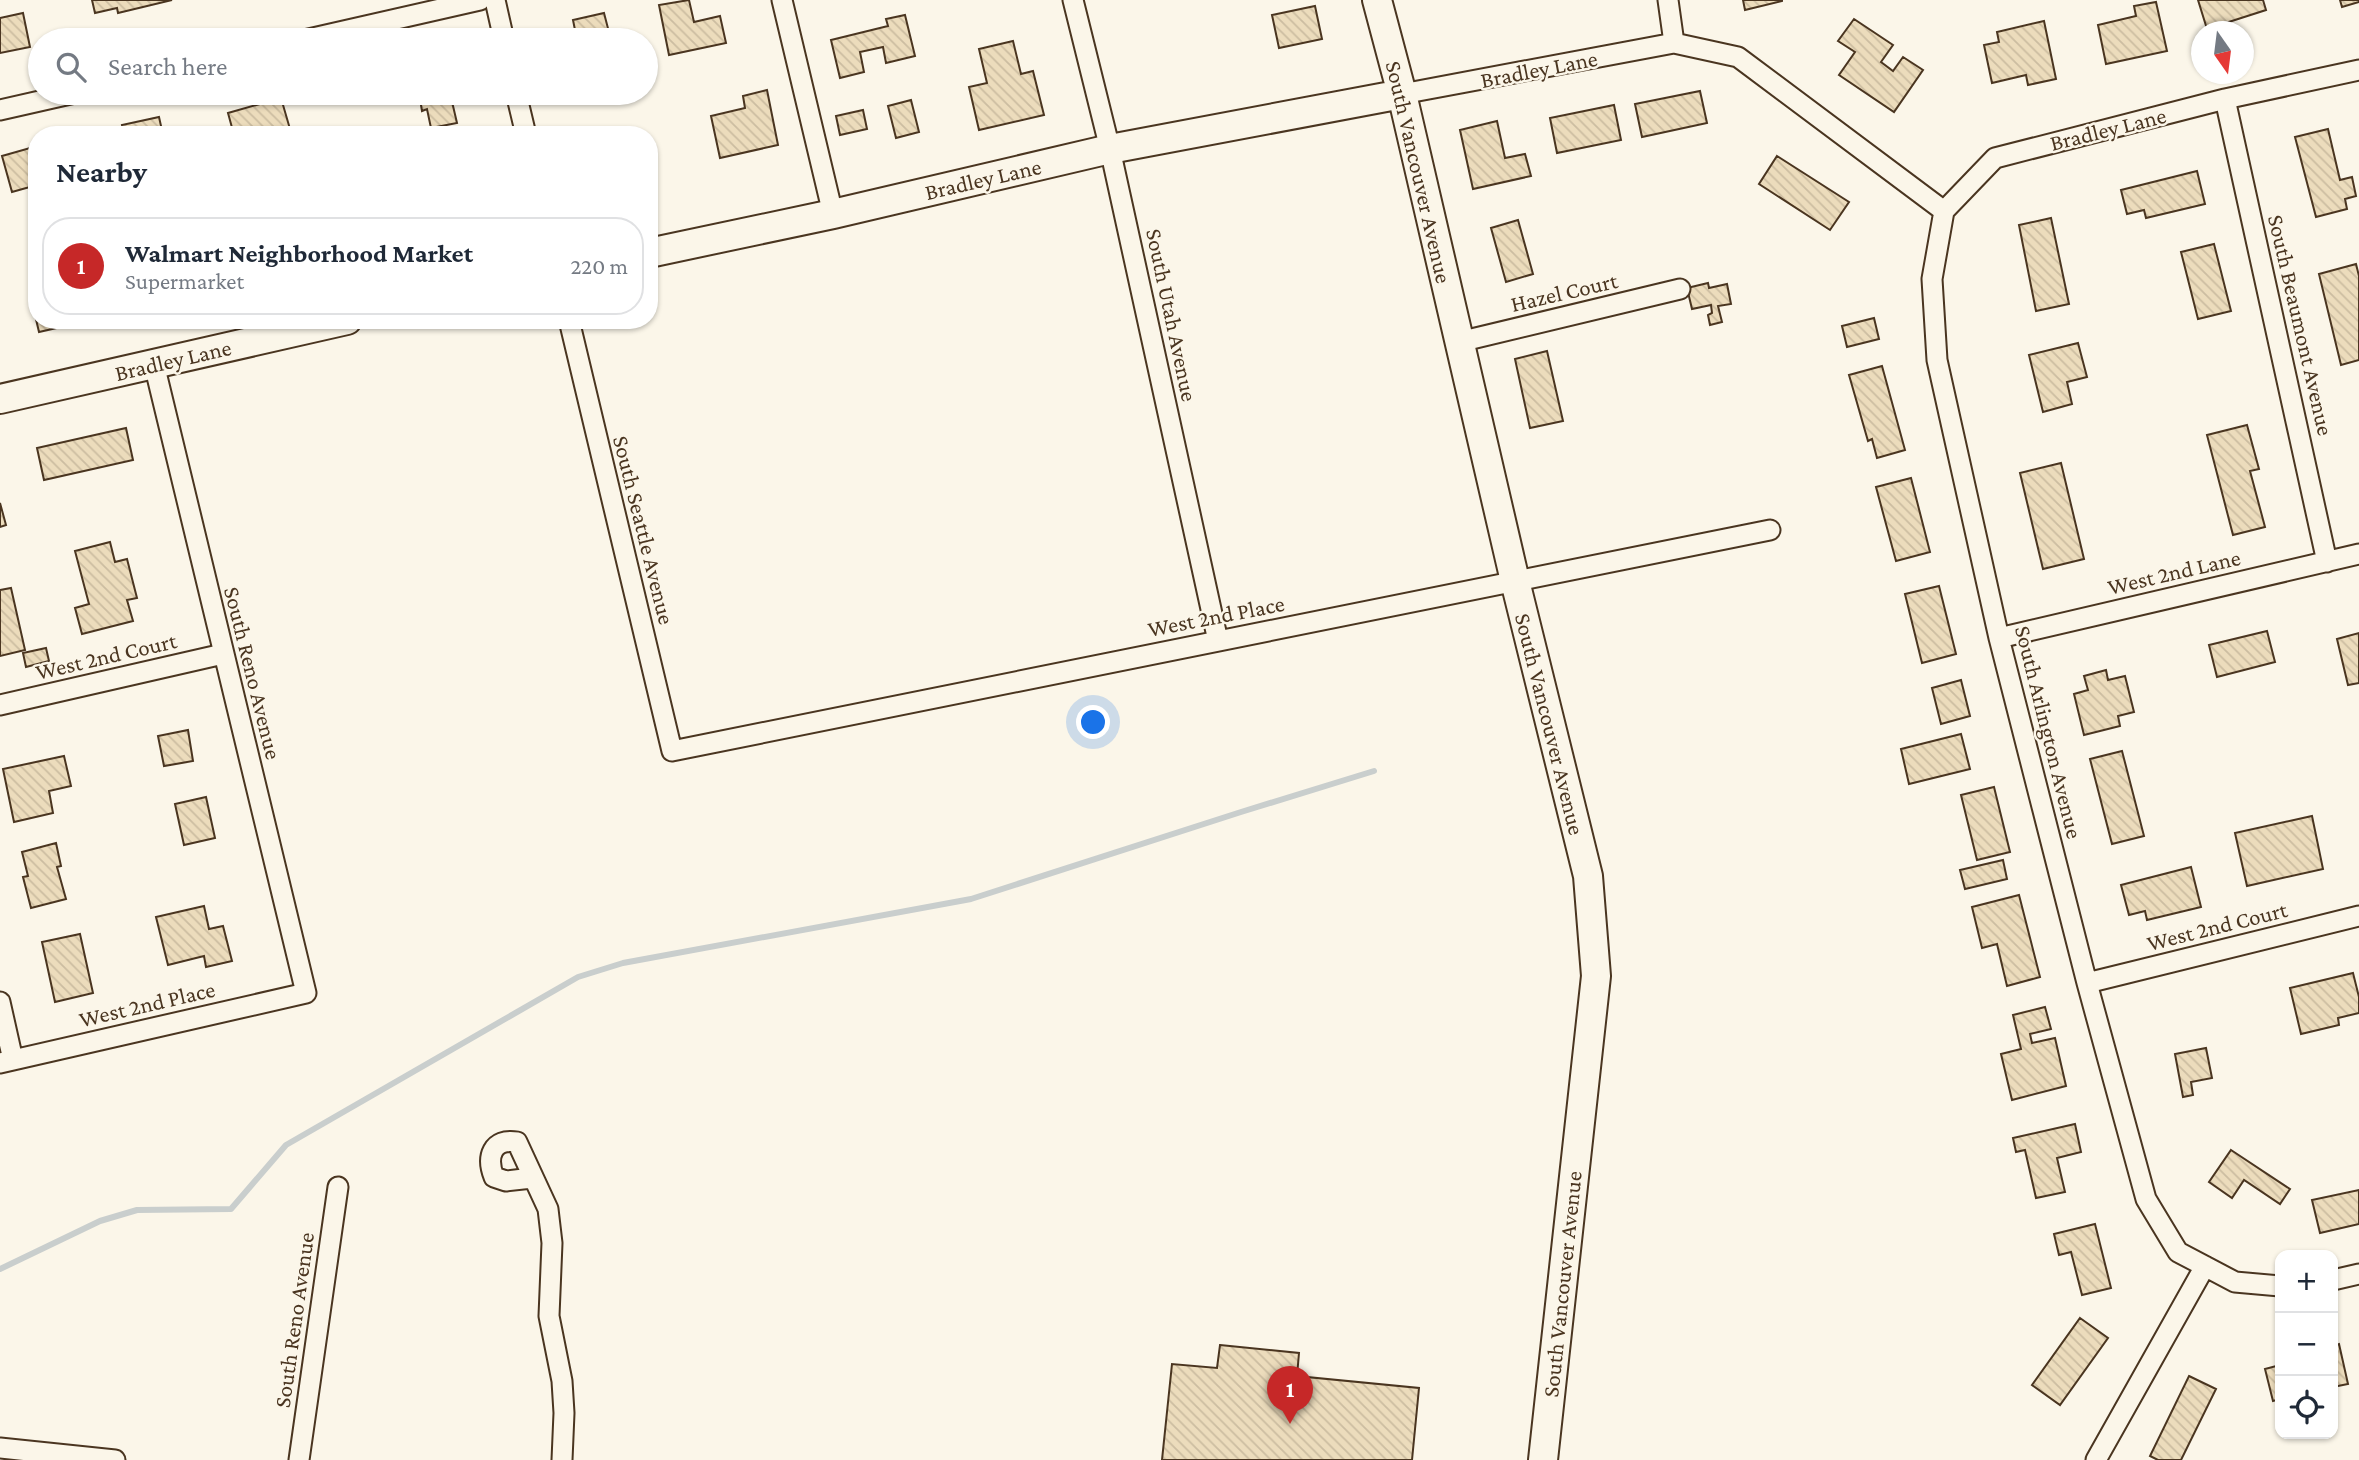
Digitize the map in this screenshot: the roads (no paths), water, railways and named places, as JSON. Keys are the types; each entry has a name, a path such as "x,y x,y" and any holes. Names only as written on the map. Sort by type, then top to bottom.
{"street":[{"path":"357,28 480,0"},
{"path":"495,0 501,28"},
{"path":"782,0 833,214"},
{"name":"South Utah Avenue","path":"1073,0 1110,149 1218,641"},
{"name":"South Vancouver Avenue","path":"1377,0 1402,94 1515,581 1588,876 1596,976 1543,1460"},
{"path":"1668,0 1674,43"},
{"name":"Bradley Lane","path":"658,251 833,214 1110,149 1674,43 1738,57 1944,211 1995,158 2225,99 2359,70"},
{"name":"South Beaumont Avenue","path":"2225,99 2327,562"},
{"path":"0,110 28,104"},
{"path":"519,105 524,126"},
{"name":"South Arlington Avenue","path":"1944,211 1932,279 1937,360 1999,638 2087,983 2146,1199 2178,1252 2205,1266"},
{"name":"Hazel Court","path":"1459,342 1680,289"},
{"name":"Bradley Lane","path":"0,399 308,329"},
{"name":"South Seattle Avenue","path":"571,329 672,751"},
{"name":"South Reno Avenue","path":"154,364 306,993"},
{"name":"West 2nd Place","path":"672,751 1770,530"},
{"name":"West 2nd Lane","path":"1999,638 2359,554"},
{"name":"West 2nd Court","path":"0,705 223,654"},
{"name":"West 2nd Court","path":"2087,983 2359,916"},
{"name":"West 2nd Place","path":"7,1061 306,993"},
{"path":"0,1002 7,1061"},
{"path":"532,1178 548,1209 552,1243 549,1316 562,1381 562,1460"},
{"name":"South Reno Avenue","path":"299,1460 338,1187"},
{"path":"2096,1460 2205,1266 2235,1282 2275,1286"},
{"path":"2338,1279 2359,1274"},
{"path":"0,1451 115,1460"}],"waterway":[{"path":"0,1269 100,1221 137,1210 231,1209 286,1145 578,977 623,963 971,899 1374,771"}],"place":[{"name":"Walmart Neighborhood Market","path":"1290,1424"}]}
